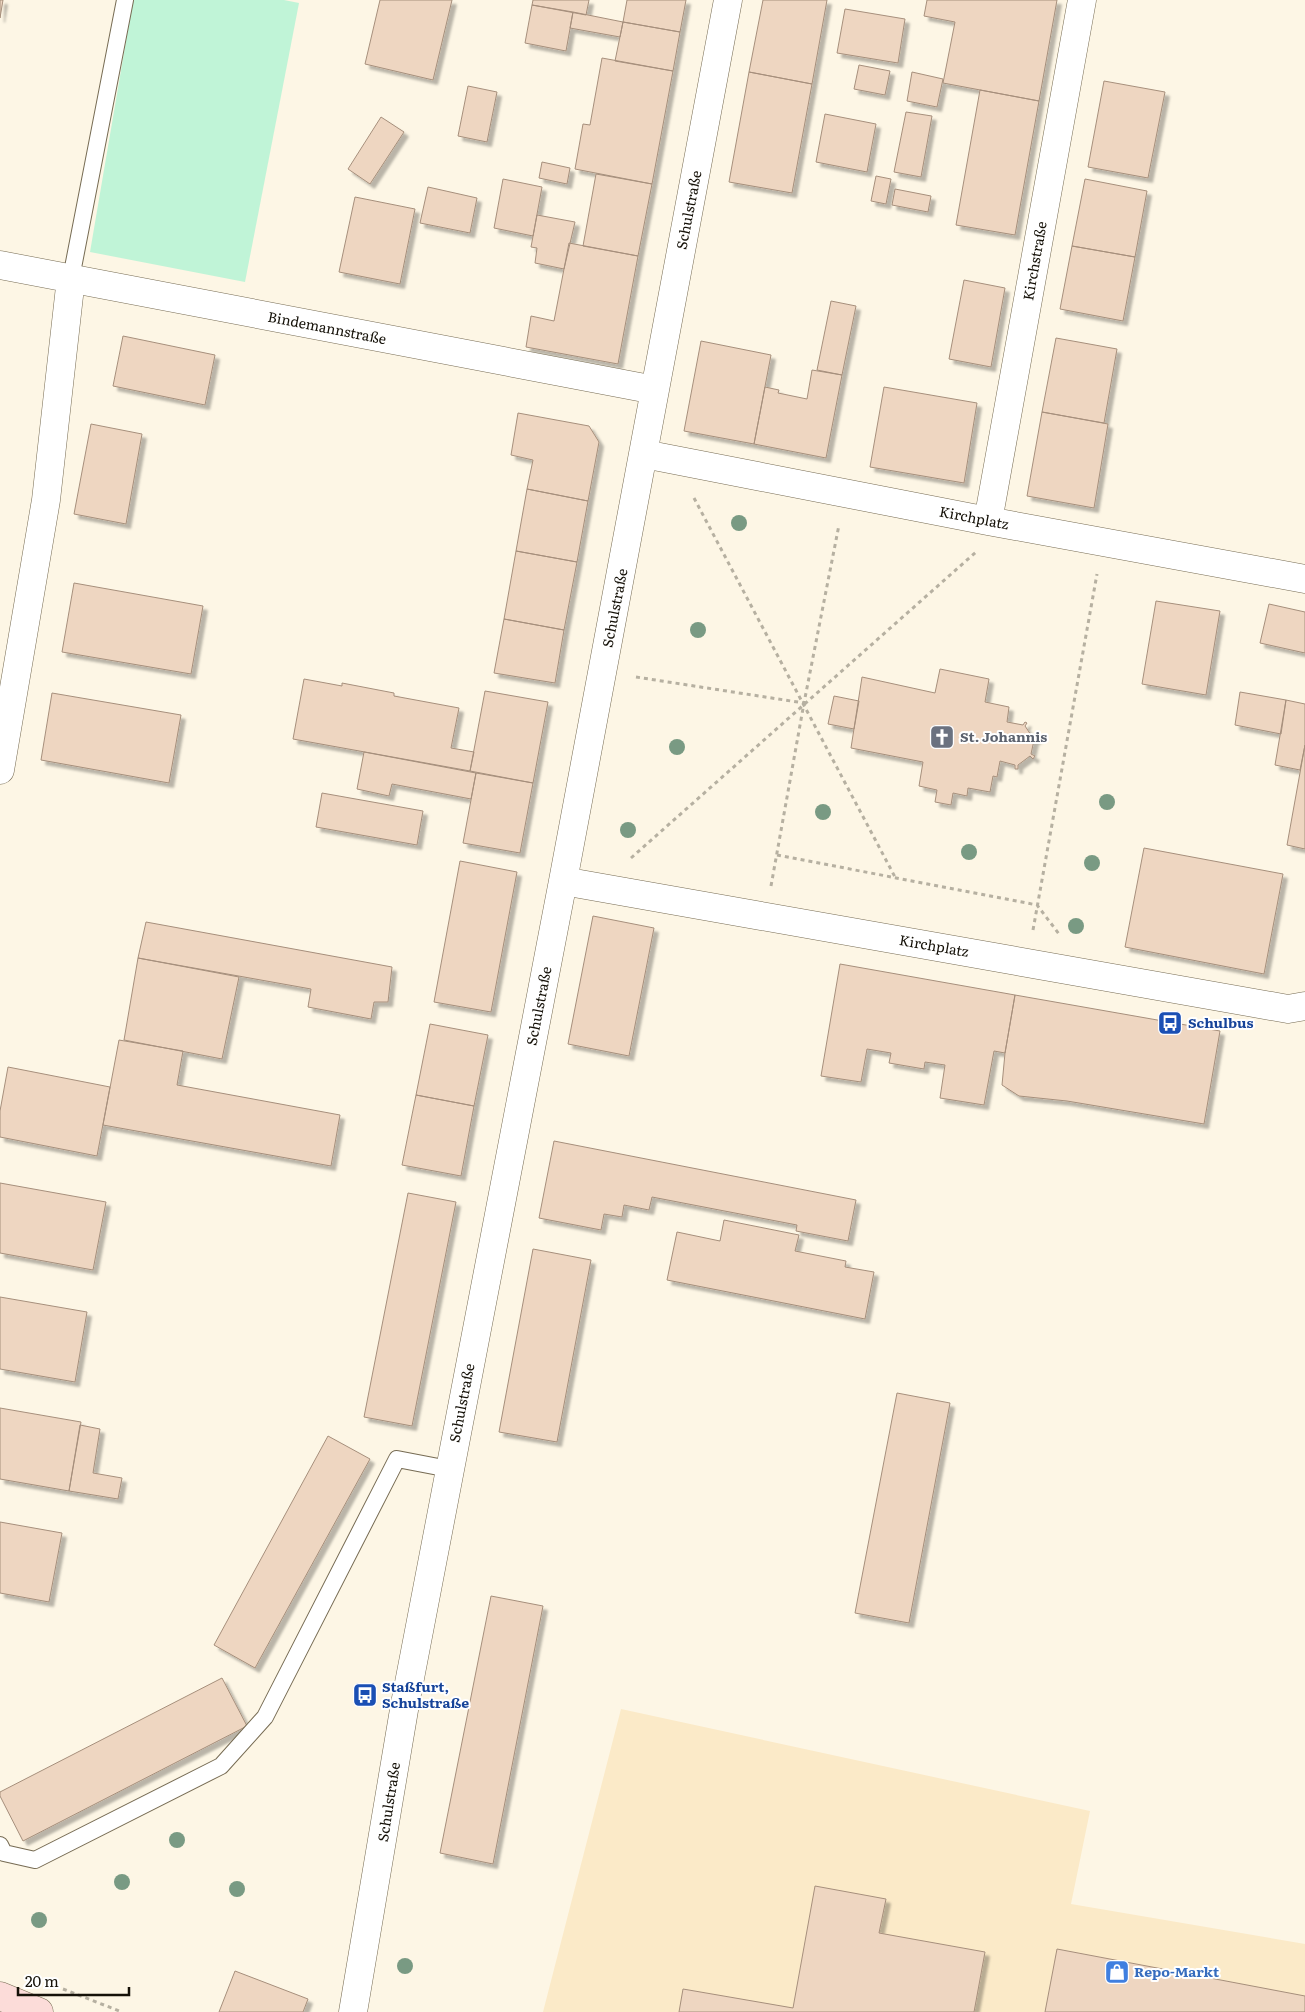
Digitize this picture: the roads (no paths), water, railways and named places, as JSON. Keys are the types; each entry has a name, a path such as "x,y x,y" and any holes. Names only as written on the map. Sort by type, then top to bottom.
{"main road":[{"path":"0,1996 39,2012"}],"street":[{"name":"Schulstraße","path":"353,2012 405,1704 644,454 728,0"},
{"name":"Kirchstraße","path":"988,521 1082,0"},
{"name":"Bindemannstraße","path":"0,265 655,390"},
{"path":"0,770 46,500 71,278"},
{"name":"Kirchplatz","path":"644,454 988,521 1305,579"},
{"name":"Kirchplatz","path":"563,881 1288,1009 1305,1006"}],"lane":[{"path":"71,278 125,0"},
{"path":"0,1845 4,1853 35,1860 221,1766 265,1717 397,1459 449,1469"}],"place":[{"name":"St. Johannis","path":"942,737"},
{"name":"Schulbus","path":"1170,1023"},
{"name":"Staßfurt, Schulstraße","path":"365,1695"},
{"name":"Repo-Markt","path":"1117,1972"}]}
